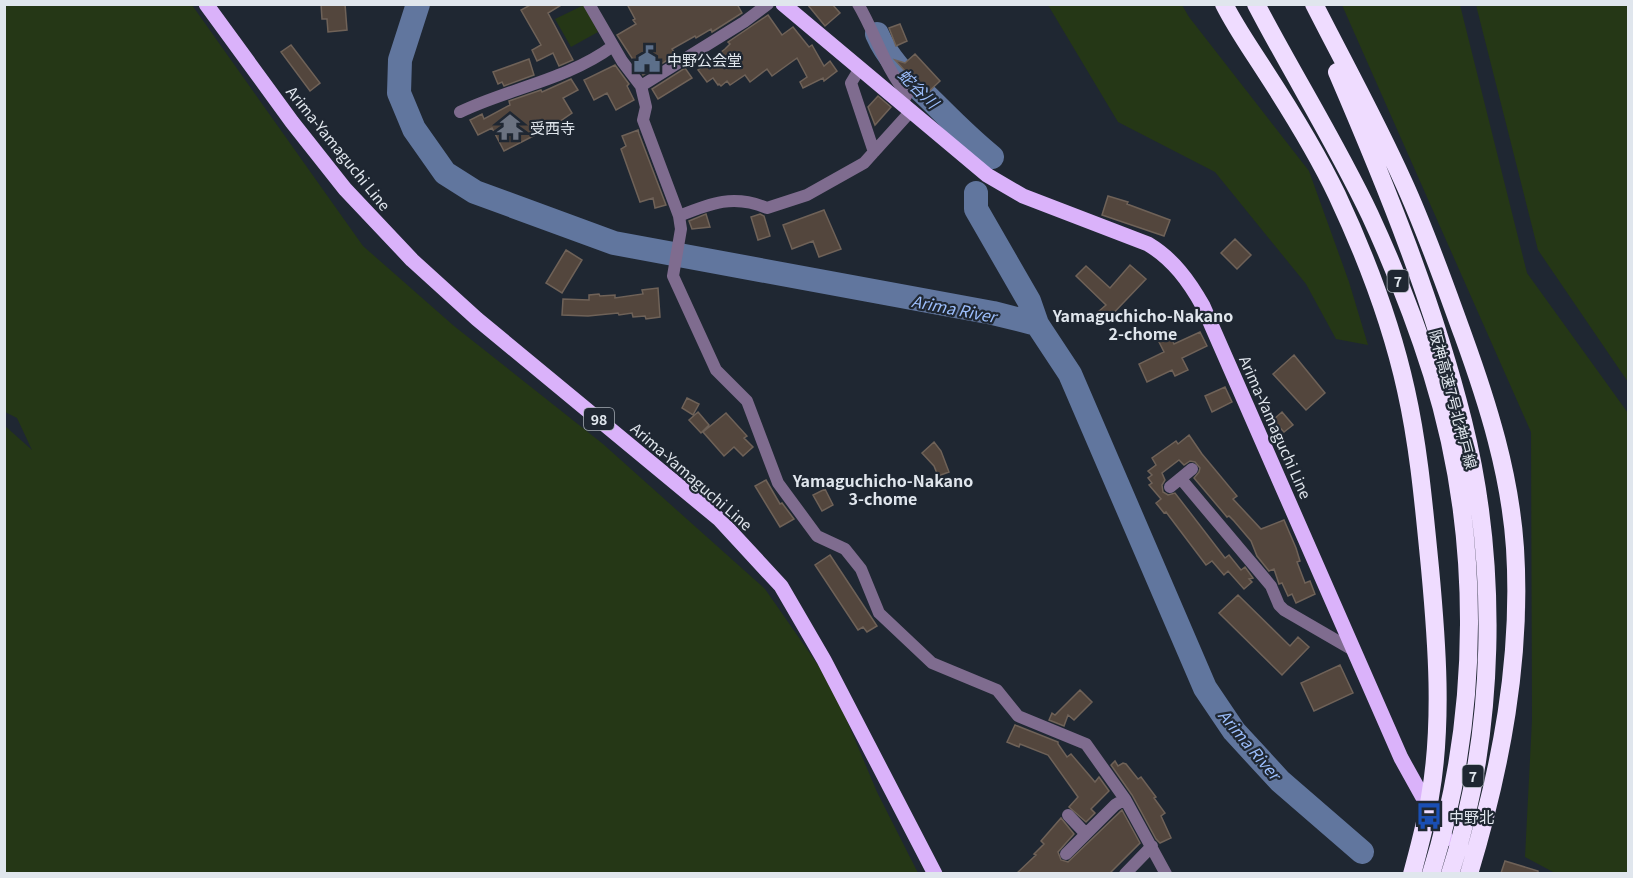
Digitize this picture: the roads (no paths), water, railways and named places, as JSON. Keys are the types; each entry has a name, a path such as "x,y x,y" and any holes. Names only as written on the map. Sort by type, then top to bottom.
{"highway":[{"path":"1224,4 1310,142 1345,212 1375,285 1397,352 1415,435 1432,594 1436,680 1435,753 1430,796 1412,873"},
{"name":"阪神高速7号北神戸線","path":"1256,4 1368,212 1414,321 1433,376 1447,430 1458,486 1467,582 1467,681 1462,728 1446,818 1431,873"},
{"name":"阪神高速7号北神戸線","path":"1308,4 1380,177 1431,311 1466,435 1476,491 1486,584 1485,677 1481,726 1464,820 1450,873"},
{"path":"1314,4 1411,198 1453,307 1488,410 1506,480 1515,546 1514,658 1502,748 1493,792 1467,873"}],"main road":[{"name":"Arima-Yamaguchi Line","path":"206,4 230,40 345,189 412,260 477,319 719,519 782,586 825,660 935,873"},
{"name":"Arima-Yamaguchi Line","path":"783,4 987,175 1023,196 1149,244 1173,263 1203,306 1401,758 1467,873"}],"street":[{"path":"589,4 613,46 640,86 646,107 643,120 680,222 673,276 717,370 747,401 778,483 818,536 845,549 861,569 879,613 932,663 997,690 1018,716 1086,744 1125,799 1166,873"},
{"path":"640,86 744,22 768,4"},
{"path":"680,222 704,206 725,201 751,201 767,208 807,195 864,164 874,152 906,107 907,94 894,78 869,22 858,4"},
{"path":"460,112 480,102 561,75 595,59 613,46"},
{"path":"860,68 850,83 874,152"},
{"path":"1170,487 1192,469"},
{"path":"1181,479 1227,544 1271,586 1279,605 1284,610 1353,650"},
{"path":"1066,854 1115,804 1125,799"},
{"path":"1068,815 1086,834"},
{"path":"1125,873 1152,846"}],"waterway":[{"name":"Arima River","path":"418,4 400,60 399,93 414,129 445,173 475,192 614,243 993,313 1037,324 1070,374 1205,688 1234,731 1280,781 1362,852"},
{"name":"蛇谷川","path":"877,34 882,45 903,73 992,157"},
{"name":"蛇谷川","path":"976,193 976,209 1029,301 1037,324"}],"place":[{"name":"中野公会堂","path":"647,59"},
{"name":"受西寺","path":"510,127"},
{"name":"中野北","path":"1429,816"}],"district":[{"name":"Yamaguchicho-Nakano 2-chome","path":"1143,324"},
{"name":"Yamaguchicho-Nakano 3-chome","path":"883,489"}]}
